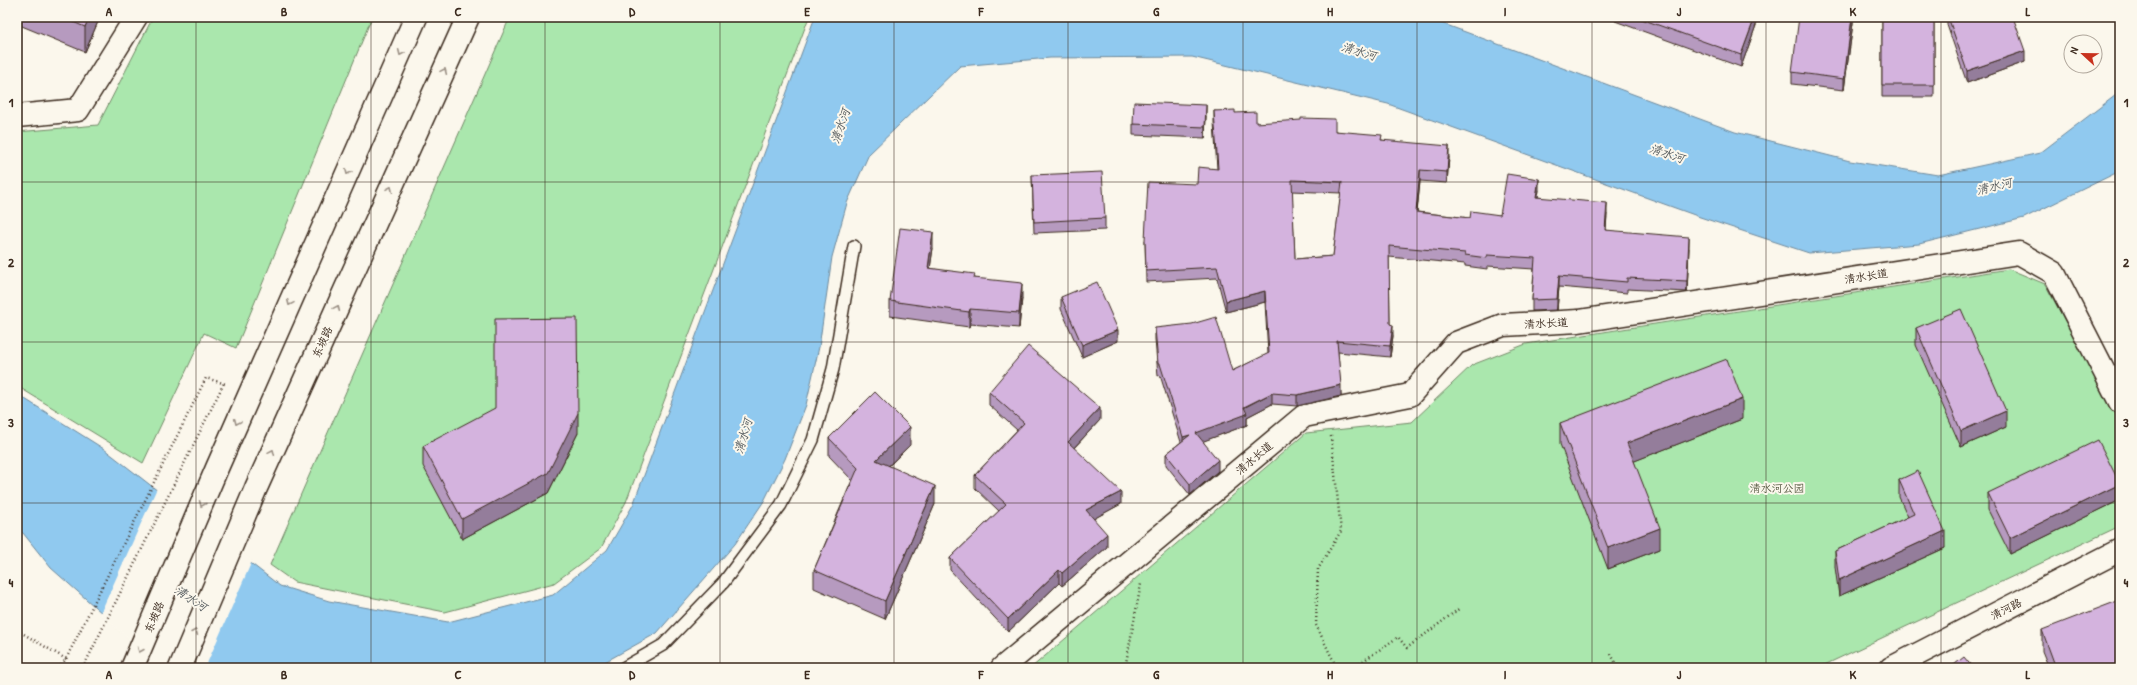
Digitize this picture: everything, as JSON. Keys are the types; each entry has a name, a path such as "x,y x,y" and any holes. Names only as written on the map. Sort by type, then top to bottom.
{"street":[{"path":"17,116 78,110 136,17"},
{"name":"东坡路","path":"132,668 217,468 416,17"},
{"name":"东坡路","path":"180,668 256,488 468,17"},
{"name":"清水长道","path":"1002,668 1304,416 1410,395 1456,343 1503,325 1579,321 2019,253 2054,273 2120,402"},
{"name":"清河路","path":"1891,668 2119,552"}],"lane":[{"path":"623,668 663,644 723,583 781,505 815,432 832,369 854,246"}],"path":[{"path":"59,668 66,659 206,378"},
{"path":"83,668 224,383"},
{"path":"1328,412 1341,531 1318,569 1316,625 1337,668"},
{"path":"1125,668 1142,582"},
{"path":"1353,668 1398,637 1407,648 1460,608"},
{"path":"17,630 66,659"},
{"path":"1611,654 1618,668"}],"green space":[{"path":"153,17 372,17 236,348 204,333 143,463 17,386 17,132 98,125"},
{"path":"510,17 809,17 626,502 601,548 554,583 445,612 294,582 270,565"},
{"name":"清水河公园","path":"2009,269 2045,284 2120,422 2120,526 1818,668 1031,668 1306,433 1412,422 1472,365 1526,344"}],"water":[{"name":"清水河","path":"815,17 1425,17 1735,132 1850,161 1938,175 2040,153 2120,92 2120,171 2024,218 1919,244 1809,253 1700,217 1388,104 1192,57 1050,58 960,66 869,154 847,203 832,257 819,347 806,405 785,459 764,501 735,544 657,633 594,668 164,668 51,568 23,533 17,530 17,394 104,449 280,586 329,601 448,622 553,595 607,550 633,505"}],"pier":[{"path":"157,488 252,561 205,668 161,668 100,614"}],"building":[{"path":"61,17 89,17 85,27"},
{"path":"1636,17 1755,17 1741,55"},
{"path":"1799,17 1852,17 1844,79 1792,72"},
{"path":"1882,17 1934,17 1934,85 1882,85"},
{"path":"1948,17 2013,17 2025,51 1967,71"},
{"path":"1134,102 1206,105 1205,127 1133,124"},
{"path":"1235,110 1235,113 1256,112 1256,123 1301,120 1301,118 1335,119 1335,131 1382,135 1381,140 1449,146 1447,172 1420,170 1416,212 1470,218 1471,211 1500,215 1507,174 1539,179 1536,197 1607,203 1605,230 1689,237 1687,281 1627,278 1627,282 1559,276 1557,299 1532,300 1535,258 1487,255 1487,258 1465,255 1465,253 1389,246 1390,324 1393,325 1390,346 1337,341 1341,385 1297,395 1272,393 1244,407 1247,414 1196,433 1218,460 1190,484 1166,454 1190,435 1183,437 1160,364 1158,364 1155,328 1192,324 1216,317 1232,371 1269,353 1265,291 1226,301 1217,267 1146,271 1145,240 1148,182 1197,184 1198,167 1218,169 1214,111","holes":["1292,180 1342,182 1333,256 1295,259"]},
{"path":"1102,172 1105,218 1034,222 1032,175"},
{"path":"900,228 933,232 928,268 975,274 974,278 1022,283 1019,313 970,309 969,312 890,301"},
{"path":"1097,282 1118,330 1082,345 1061,297"},
{"path":"1961,309 2006,411 1961,431 1916,328"},
{"path":"577,318 578,413 548,473 462,519 423,446 495,408 495,319"},
{"path":"1028,346 1100,408 1068,442 1121,492 1086,510 1107,534 1062,573 1059,570 1008,619 950,558 1006,504 975,475 1024,423 989,392"},
{"path":"1727,359 1742,399 1627,443 1660,528 1608,548 1560,423"},
{"path":"875,392 910,427 876,460 935,486 885,601 814,570 858,468 829,438"},
{"path":"2098,440 2120,484 2010,538 1988,493"},
{"path":"1918,471 1945,531 1839,580 1835,551 1914,514 1899,480"},
{"path":"2120,600 2120,668 2056,668 2042,630"},
{"path":"1964,657 1973,668 1950,668"}]}
